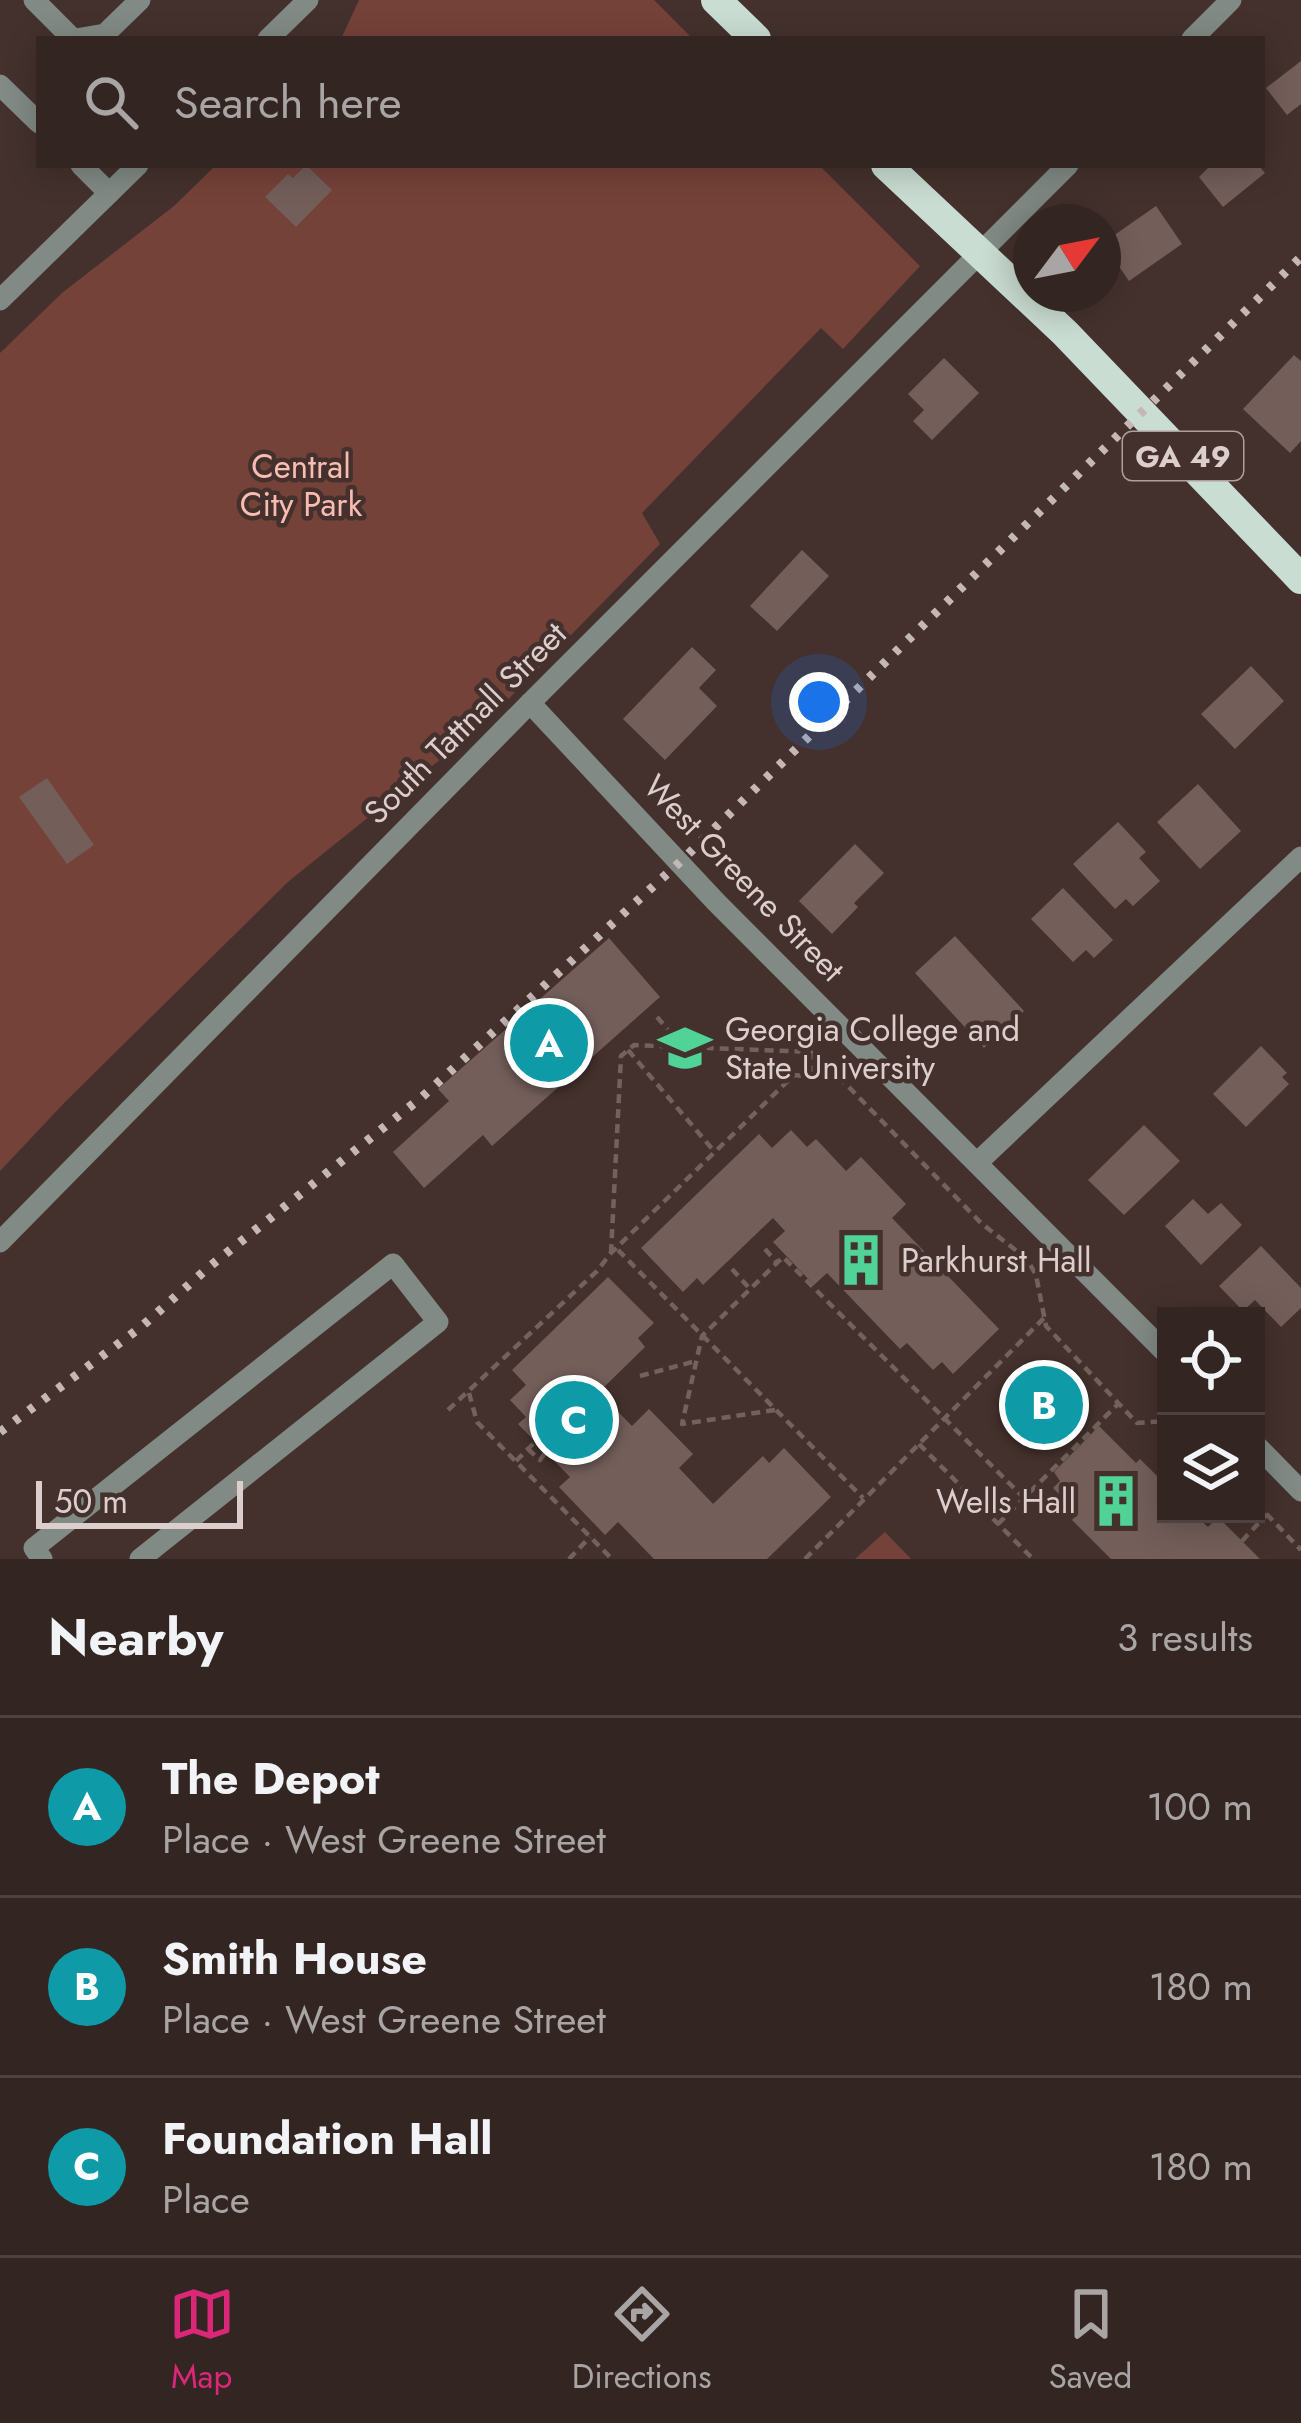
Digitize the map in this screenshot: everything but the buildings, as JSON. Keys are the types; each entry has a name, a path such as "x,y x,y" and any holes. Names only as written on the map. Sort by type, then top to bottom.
{"main road":[{"path":"716,0 753,36"},
{"name":"GA 49","path":"889,168 1065,333 1301,579"}],"street":[{"path":"34,0 72,36"},
{"path":"93,36 105,34 140,0"},
{"path":"271,36 308,0"},
{"path":"1195,36 1231,0"},
{"path":"0,85 36,120"},
{"path":"84,168 109,193"},
{"path":"0,300 134,168"},
{"name":"South Tattnall Street","path":"0,1242 1065,168"},
{"name":"West Greene Street","path":"530,703 716,902 1157,1344"},
{"path":"978,1162 1301,857"},
{"path":"42,1559 34,1548 393,1264 438,1322 140,1559"},
{"path":"1265,1454 1301,1491"}],"path":[{"path":"657,1017 682,1046"},
{"path":"812,1077 811,1052 634,1045 621,1056 613,1250 863,1498"},
{"path":"628,1051 716,1152"},
{"path":"448,1410 597,1271 613,1250 794,1075 842,1080 981,1223 1028,1259 1036,1275 1046,1327 1137,1423 1157,1422"},
{"path":"765,1250 777,1263"},
{"path":"776,1410 682,1424 702,1336 783,1257 1024,1498"},
{"path":"732,1269 750,1289"},
{"path":"805,1559 1045,1317"},
{"path":"640,1376 696,1361"},
{"path":"468,1391 477,1422 612,1559"},
{"path":"998,1523 1119,1403"},
{"path":"516,1462 535,1442"},
{"path":"919,1443 1034,1559"},
{"path":"528,1449 540,1460 545,1453"},
{"path":"1242,1541 1267,1514 1301,1550"},
{"path":"569,1559 590,1537"}],"green space":[{"path":"359,0 654,0 690,36 342,36"},
{"name":"Central City Park","path":"213,168 822,168 920,266 843,349 821,328 642,513 660,544 482,726 289,881 0,1171 0,353 62,293 174,206"},
{"path":"885,1532 911,1559 855,1559"}],"railway":[{"path":"0,1432 141,1327 422,1097 680,862 1301,257"}],"place":[{"name":"The Depot","path":"549,1043"},
{"name":"Georgia College and State University","path":"685,1048"},
{"name":"Parkhurst Hall","path":"861,1260"},
{"name":"Smith House","path":"1044,1405"},
{"name":"Foundation Hall","path":"574,1420"},
{"name":"Wells Hall","path":"1116,1501"}]}
